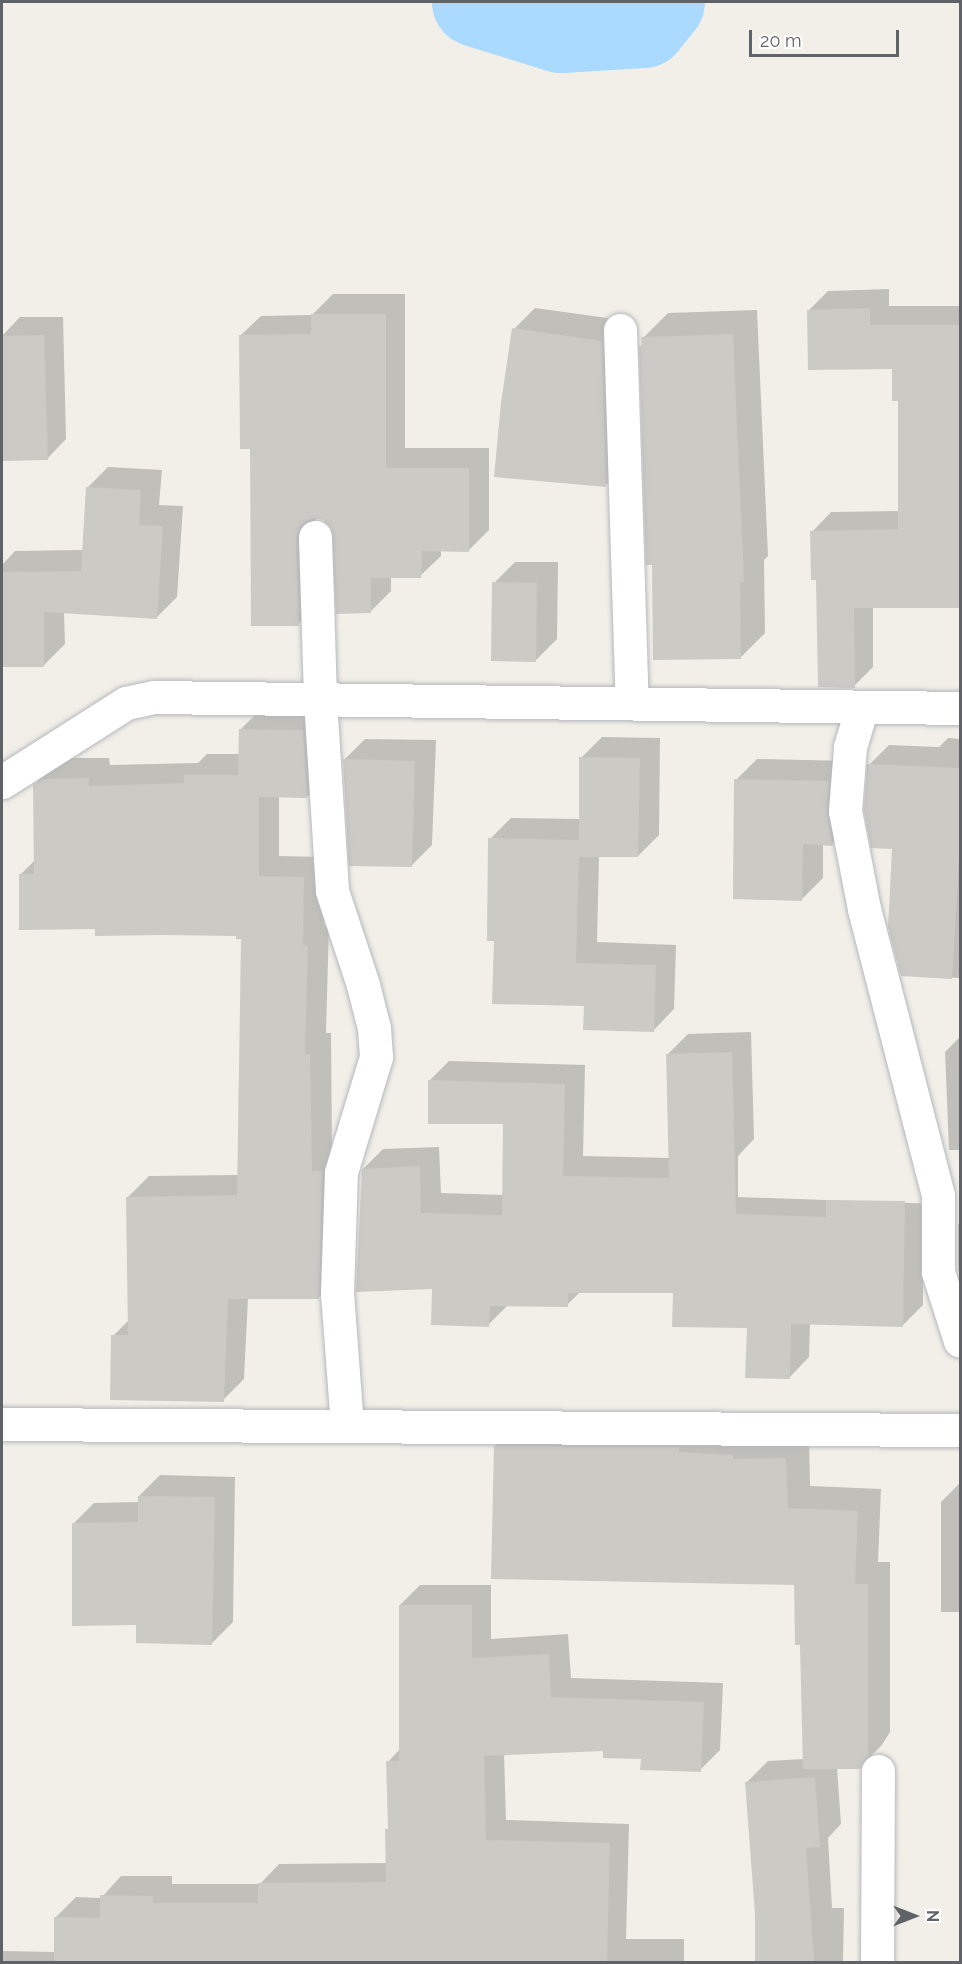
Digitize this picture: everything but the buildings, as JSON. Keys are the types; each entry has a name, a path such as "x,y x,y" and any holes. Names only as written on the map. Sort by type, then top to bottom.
{"street":[{"path":"620,330 632,703"},
{"path":"315,537 320,699 332,891 363,985 374,1028 376,1057 341,1172 337,1293 347,1426"},
{"path":"2,782 126,703 154,697 960,708"},
{"path":"862,707 850,747 845,811 864,909 938,1195 938,1272 960,1341"},
{"path":"2,1424 960,1430"},
{"path":"877,1962 878,1771"}],"waterway":[{"path":"477,2 561,28 643,23 660,2"}]}
